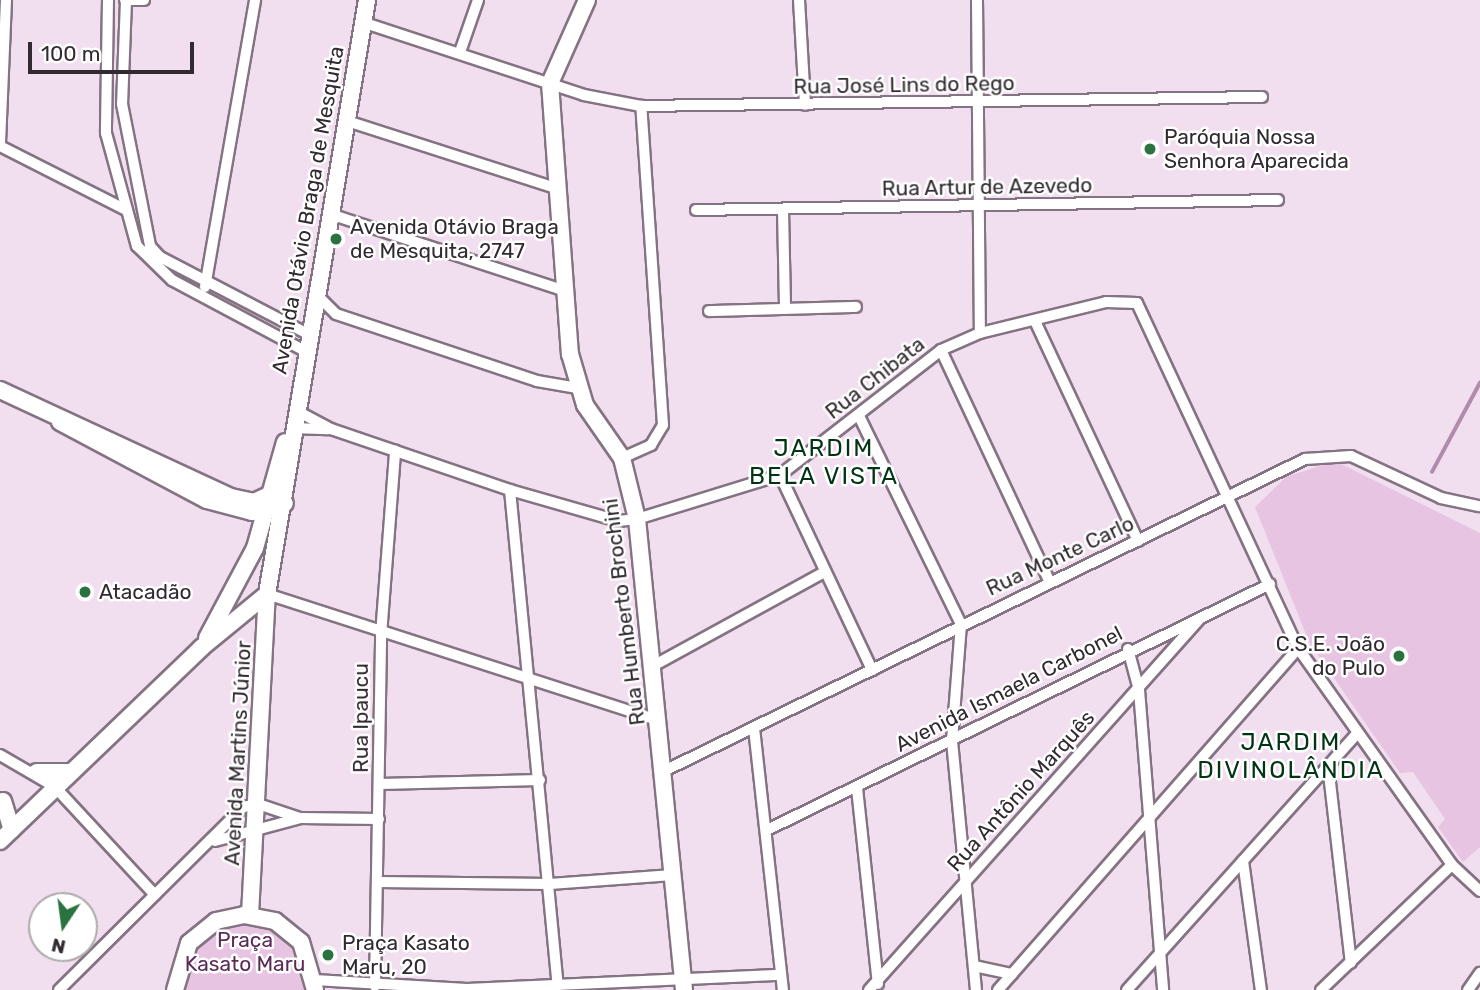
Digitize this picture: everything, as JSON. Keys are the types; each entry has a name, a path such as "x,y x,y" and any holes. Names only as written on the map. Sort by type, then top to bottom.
{"street":[{"path":"6,0 0,146 124,209 140,213"},
{"path":"108,0 103,105 124,209 144,258 203,296 305,351"},
{"path":"144,0 125,0 121,104 140,213 154,252 206,282 309,329 336,314"},
{"path":"203,296 255,0"},
{"name":"Avenida Otávio Braga de Mesquita","path":"267,594 279,498 367,0"},
{"path":"460,52 478,0"},
{"name":"Rua Humberto Brochini","path":"587,0 550,83 565,292 577,387 622,458 637,519 684,986"},
{"path":"799,0 804,105"},
{"path":"977,0 980,333"},
{"name":"Rua José Lins do Rego","path":"362,22 550,83 641,106 978,104 1262,97"},
{"path":"622,458 650,445 663,425 641,106"},
{"path":"344,120 556,188"},
{"name":"Rua Artur de Azevedo","path":"696,210 979,208 1278,201"},
{"path":"783,210 785,309"},
{"path":"330,214 565,292"},
{"path":"316,293 336,314 537,381 577,387"},
{"name":"Rua Chibata","path":"637,519 780,475 941,350 980,333 1106,302 1132,302 1144,312 1231,495"},
{"path":"709,311 856,307"},
{"path":"1035,321 1138,541"},
{"path":"941,350 1051,583"},
{"path":"0,390 241,501 279,498"},
{"path":"295,410 331,429 509,490 611,519 637,519"},
{"path":"47,413 79,436 207,500 263,537"},
{"path":"859,416 961,624 952,741 976,990"},
{"path":"292,428 331,429"},
{"name":"Rua Ipaucu","path":"375,986 381,635 395,451"},
{"name":"Rua Monte Carlo","path":"664,771 961,624 1305,459 1340,454 1441,498 1480,506"},
{"path":"780,475 872,670"},
{"path":"509,490 527,680 540,780 558,986"},
{"path":"1231,495 1298,648 1356,735 1452,865 1480,891"},
{"name":"Avenida Otávio Braga de Mesquita","path":"263,537 269,511 279,498"},
{"path":"207,500 269,511"},
{"path":"263,537 267,594"},
{"path":"201,648 263,537"},
{"path":"653,666 825,572"},
{"name":"Avenida Ismaela Carbonel","path":"767,830 952,741 1128,649 1201,618 1270,584"},
{"path":"267,594 381,635 658,720"},
{"path":"6,835 201,648 267,594"},
{"name":"Avenida Martins Júnior","path":"250,915 257,826 267,594"},
{"name":"Rua Antônio Marquês","path":"869,990 878,985 965,882 1201,618"},
{"path":"998,990 1151,819 1298,648"},
{"path":"1128,649 1139,690 1163,990"},
{"path":"754,728 783,990"},
{"path":"1127,990 1356,735"},
{"path":"0,755 37,772 55,787 155,895"},
{"path":"1328,765 1351,963"},
{"path":"37,772 71,772"},
{"path":"380,784 540,780"},
{"path":"857,788 878,985"},
{"path":"1,800 26,815"},
{"path":"1,800 6,835"},
{"path":"59,990 209,845 243,807 258,804 300,818"},
{"path":"209,845 257,826 300,818 379,819"},
{"path":"1243,861 1261,990"},
{"path":"1321,990 1452,865"},
{"path":"378,881 550,884 673,875"},
{"path":"175,990 178,963 201,931 250,915 289,930 306,950 315,985 467,989 684,986 781,975"},
{"path":"974,966 1012,974"},
{"path":"1468,990 1480,973"}],"green space":[{"name":"C.S.E. João do Pulo","path":"1335,461 1480,533 1480,847 1463,862 1438,827 1445,819 1413,772 1400,773 1309,642 1255,507 1286,477"},
{"name":"Praça Kasato Maru","path":"224,920 289,930 315,990 175,990 178,963"}],"waterway":[{"path":"1432,472 1480,383"}],"place":[{"name":"Paróquia Nossa Senhora Aparecida","path":"1150,149"},
{"name":"Avenida Otávio Braga de Mesquita, 2747","path":"336,239"},
{"name":"Atacadão","path":"85,592"},
{"name":"C.S.E. João do Pulo","path":"1399,656"},
{"name":"Praça Kasato Maru, 20","path":"328,955"}],"district":[{"name":"JARDIM BELA VISTA","path":"824,463"},
{"name":"JARDIM DIVINOLÂNDIA","path":"1291,757"}]}
